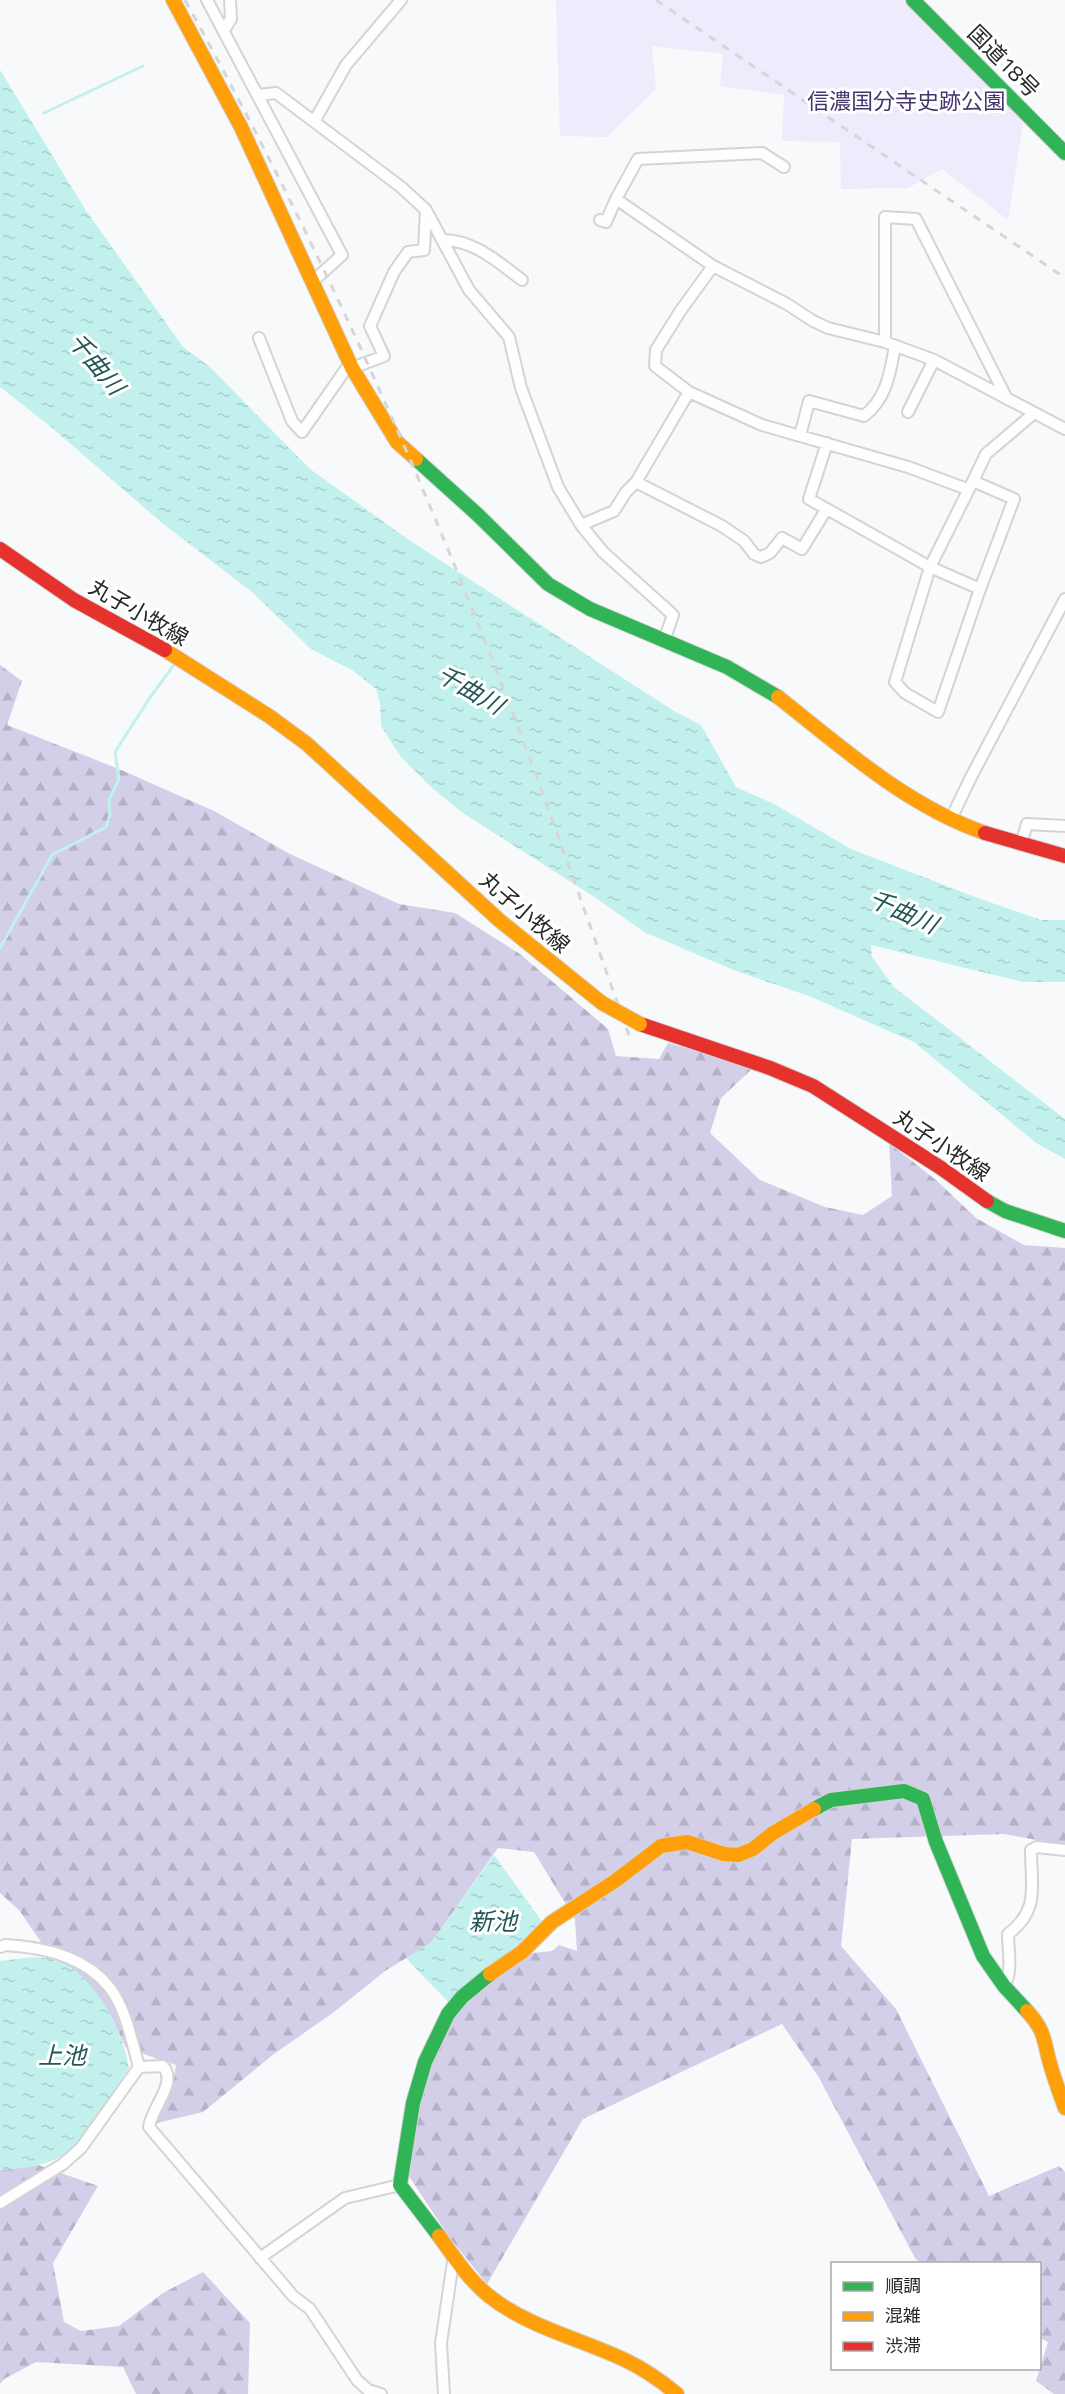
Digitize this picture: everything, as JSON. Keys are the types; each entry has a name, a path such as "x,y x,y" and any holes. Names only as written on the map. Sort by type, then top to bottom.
{"main road":[{"path":"173,0 242,127 351,366 397,442 478,515 548,584 590,609 727,667 769,690 898,790 951,819 982,832 1065,856"},
{"name":"国道18号","path":"913,0 1065,153"},
{"name":"丸子小牧線","path":"0,549 74,600 161,647 307,744 499,920 602,1003 670,1037 772,1067 813,1086 941,1168 990,1203 1013,1214 1065,1231"},
{"path":"677,2394 657,2377 626,2360 517,2314 489,2296 467,2274 400,2185 412,2103 425,2062 448,2014 462,1997 495,1970 522,1952 552,1922 615,1881 661,1846 687,1842 724,1854 738,1855 753,1849 773,1833 831,1800 904,1791 915,1794 923,1799 936,1842 983,1956 1004,1986 1039,2025 1065,2108"}],"street":[{"path":"207,0 342,255 312,282"},
{"path":"224,30 231,19 230,0"},
{"path":"315,120 346,65 401,0"},
{"path":"258,96 276,93 315,120 401,187 426,210 469,290 509,337 521,388 542,448 558,487 581,525 603,552 673,615 664,641"},
{"path":"600,220 606,222 639,159 762,153 784,167"},
{"path":"616,200 713,266 787,304 813,321 828,328 890,344 934,360 1065,429"},
{"path":"260,338 292,421 302,432 338,378 351,366 384,356 370,326 394,272 408,252 424,250 426,210"},
{"path":"800,436 809,401 864,416 875,407 887,386 890,344 885,217 916,219 1007,399"},
{"path":"443,240 457,240 486,253 522,280"},
{"path":"713,266 656,350 655,366 689,392 762,425 970,485 1014,499 938,712 905,693 895,682 930,567 970,485 986,454 1033,414"},
{"path":"908,411 934,360"},
{"path":"581,525 614,511 626,492 636,482 689,392"},
{"path":"826,443 808,499 930,567 980,589"},
{"path":"636,482 722,526 744,541 754,554 761,557 770,553 782,538 802,549 826,510"},
{"path":"951,819 1065,598"},
{"path":"1021,844 1027,824 1065,826"},
{"path":"1004,1986 1007,1982 1009,1963 1008,1934 1029,1913 1032,1901 1031,1850 1037,1847 1065,1850"},
{"path":"2,1943 43,1948 65,1956 95,1974 110,1988 118,2002 139,2067"},
{"path":"139,2067 163,2066 168,2071 169,2080 150,2118 149,2127 293,2296 310,2309 357,2380 368,2390 381,2394"},
{"path":"0,2203 63,2164 81,2148 139,2067"},
{"path":"260,2258 345,2198 400,2185"},
{"path":"444,2394 441,2343 454,2255"}],"green space":[{"name":"信濃国分寺史跡公園","path":"556,0 914,0 1025,110 1008,220 942,169 908,188 841,189 840,142 782,141 784,95 720,86 723,54 652,46 656,89 607,137 560,136"},
{"path":"0,665 22,681 7,725 119,769 214,811 290,854 399,904 455,913 520,954 608,1029 616,1056 659,1059 668,1043 754,1067 721,1098 710,1133 760,1180 825,1207 863,1215 892,1196 889,1143 936,1180 976,1218 1024,1245 1065,1248 1065,1845 1004,1834 852,1839 841,1946 896,2009 989,2196 1059,2166 1065,2172 1065,2394 1054,2394 1036,2381 1048,2342 1041,2338 1041,2262 919,2262 818,2076 782,2024 583,2119 487,2284 450,2238 406,2172 409,2145 430,2061 465,1998 524,1954 552,1951 559,1945 577,1951 575,1919 534,1852 498,1848 431,1943 385,1971 334,2012 274,2054 203,2112 157,2123 173,2085 176,2065 126,2048 109,2012 68,1966 52,1958 19,1910 0,1893"},
{"path":"38,2165 98,2186 53,2263 64,2322 81,2331 119,2326 163,2293 203,2272 250,2323 248,2394 136,2394 123,2367 36,2362 4,2379 0,2384 0,2170"}],"water":[{"name":"千曲川","path":"0,70 85,209 183,347 210,367 310,469 409,540 674,711 701,725 736,787 774,804 851,849 1041,920 1065,920 1065,982 1023,982 871,945 872,957 894,987 1065,1119 1065,1159 1036,1143 914,1042 809,996 736,971 644,932 596,898 463,813 432,788 401,757 381,726 380,703 376,689 352,670 311,649 252,592 162,523 51,427 0,387"},
{"name":"新池","path":"494,1855 544,1924 451,2005 406,1958 431,1943"},
{"name":"上池","path":"34,1957 50,1958 67,1965 93,1988 113,2020 126,2053 129,2068 89,2128 72,2149 49,2162 0,2170 0,1961"}],"waterway":[{"path":"44,113 143,66"},
{"path":"0,948 52,855 106,827 110,815 109,800 119,779 115,752 176,662"}],"railway":[{"path":"185,0 307,235 417,476 523,739 631,1041"},
{"path":"656,0 1065,278"}],"traffic: fast":[{"path":"913,0 1065,153"},
{"path":"416,459 478,515 548,584 590,609 727,667 778,697"},
{"path":"987,1201 1005,1211 1065,1231"},
{"path":"814,1809 831,1800 904,1791 923,1799 936,1842 983,1956 1004,1986 1027,2011"},
{"path":"439,2236 400,2185 413,2103 425,2062 448,2014 462,1997 490,1974"}],"traffic: slow":[{"path":"173,0 241,127 352,368 397,442 416,459"},
{"path":"165,650 269,716 307,744 499,920 602,1003"},
{"path":"778,697 901,791 928,807 985,833"},
{"path":"602,1003 640,1024"},
{"path":"490,1974 522,1952 552,1922 615,1881 661,1846 687,1842 724,1854 738,1855 753,1849 773,1833 814,1809"},
{"path":"1027,2011 1038,2025 1044,2038 1065,2108"},
{"path":"439,2236 475,2283 505,2307 538,2325 634,2364 677,2394"}],"traffic: jam":[{"path":"0,549 74,600 165,650"},
{"path":"985,833 1065,856"},
{"path":"640,1024 770,1068 813,1086 941,1168 987,1201"}]}
